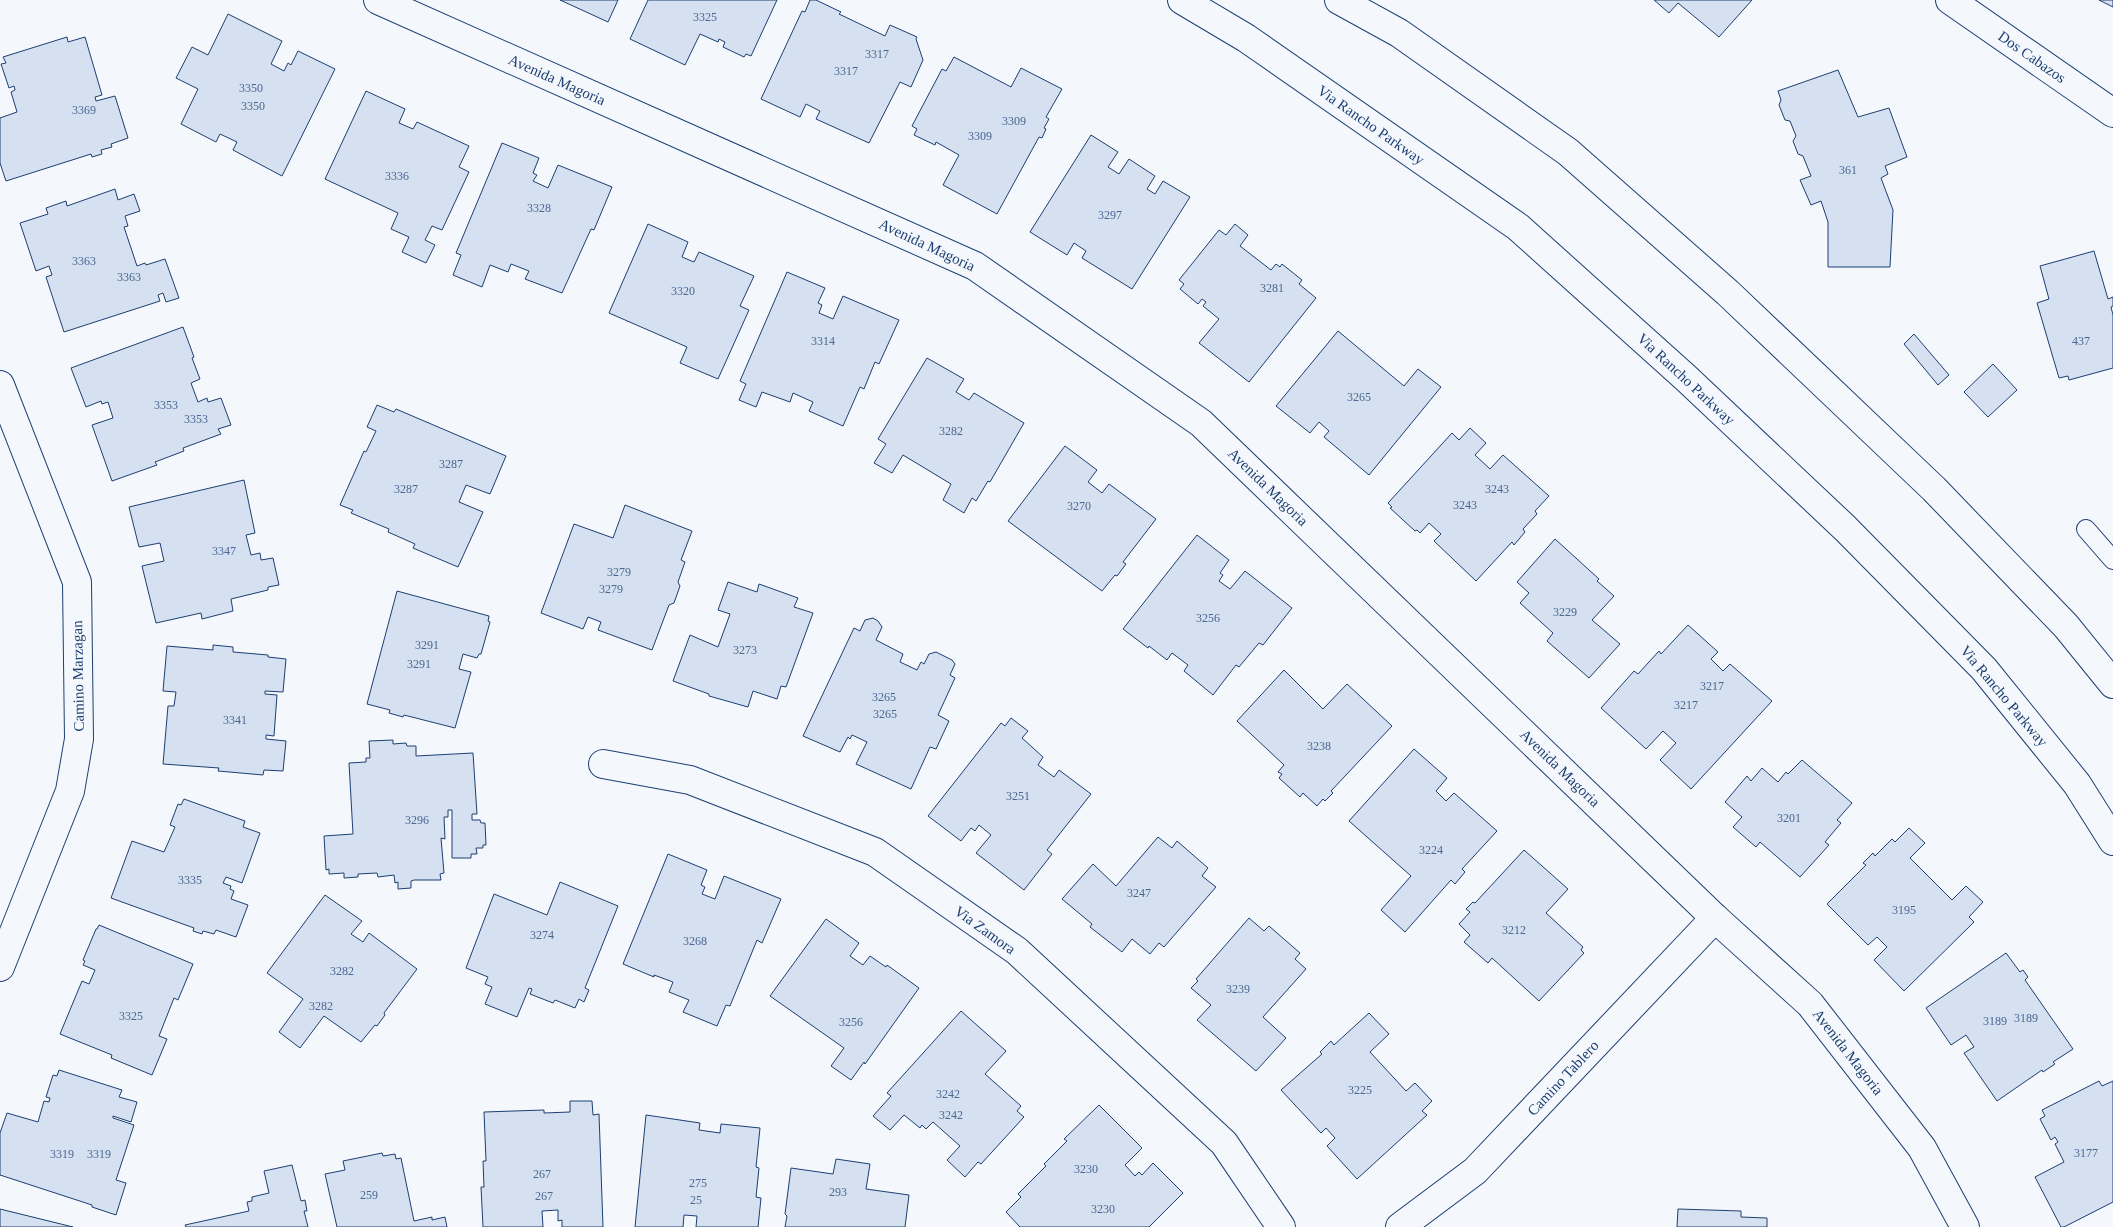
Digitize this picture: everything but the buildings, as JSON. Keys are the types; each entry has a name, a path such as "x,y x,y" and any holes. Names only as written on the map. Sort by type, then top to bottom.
{"street":[{"name":"Avenida Magoria","path":"378,0 975,266 1202,423 1715,918 1810,1004 1922,1148 1965,1227"},
{"name":"Via Rancho Parkway","path":"1182,0 1246,38 1518,227 1686,378 1845,528 1984,669 2077,784 2113,841"},
{"path":"1339,0 1399,33 1568,152 1699,268 1934,489 2066,626 2113,684"},
{"name":"Dos Cabazos","path":"1950,0 2113,113"},
{"name":"Camino Marzagan","path":"0,386 76,582 79,739 70,791 0,967"},
{"name":"Via Zamora","path":"603,764 690,780 875,852 1017,952 1224,1143 1282,1227"},
{"name":"Camino Tablero","path":"1400,1227 1475,1171 1715,918"}],"lane":[{"path":"2086,529 2113,560"}]}
